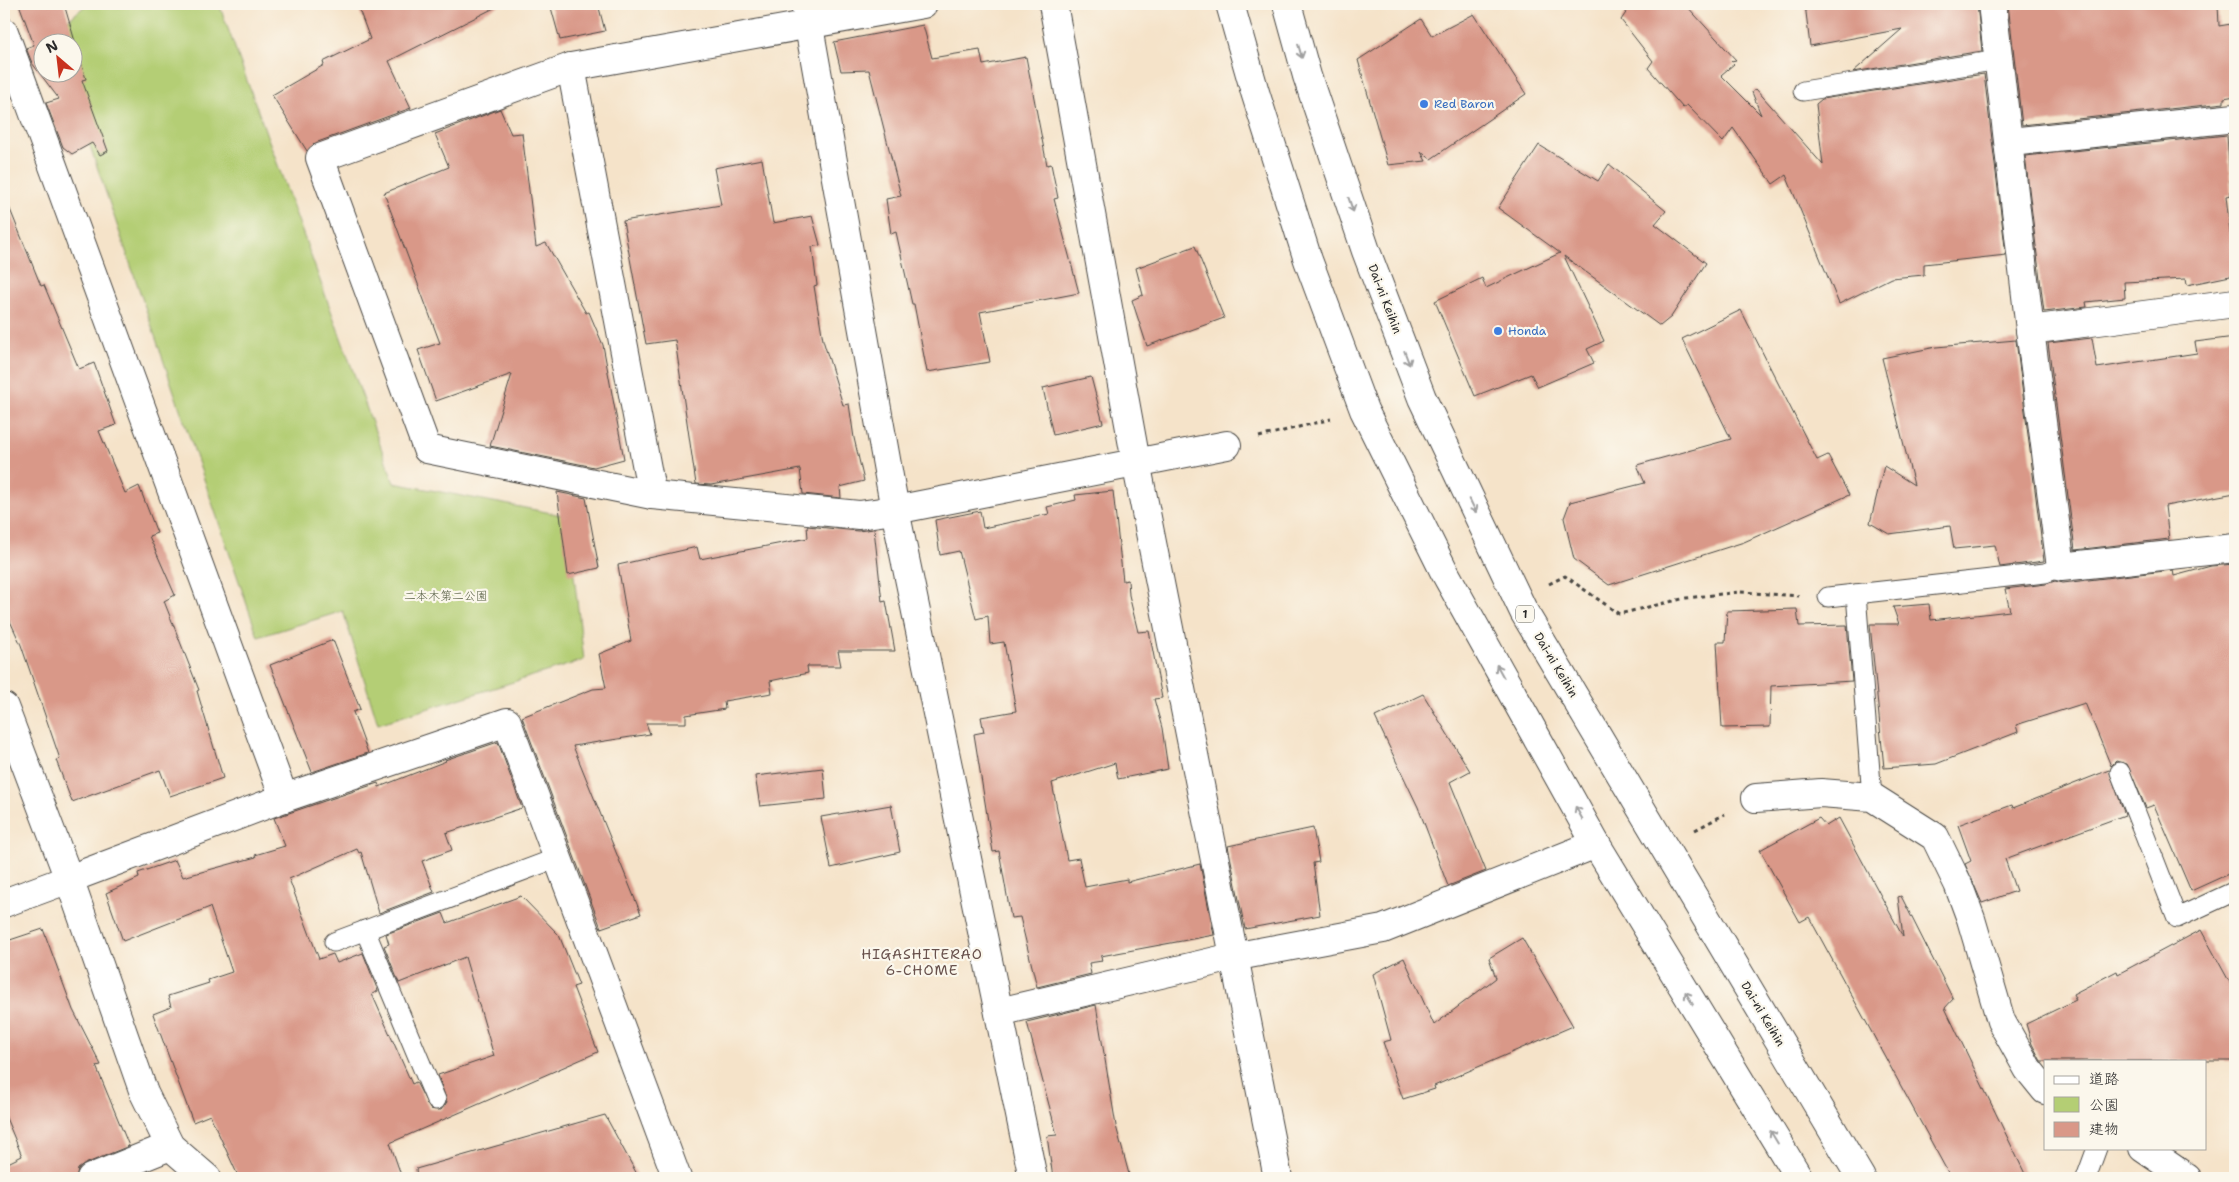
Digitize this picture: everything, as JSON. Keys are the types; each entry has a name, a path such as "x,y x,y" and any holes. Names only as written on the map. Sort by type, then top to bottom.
{"main road":[{"path":"923,4 807,14 571,68 320,158 427,449 652,495 859,515 895,510 1227,445"},
{"path":"1052,4 1136,462 1278,1178"},
{"path":"1230,4 1255,92 1308,260 1364,410 1444,571 1596,844 1799,1178"},
{"name":"Dai-ni Keihin","path":"1287,4 1307,76 1366,251 1422,398 1524,612 1860,1178"},
{"path":"1992,4 2010,142 2030,330 2061,567 2235,548"},
{"path":"807,14 895,510 1033,1178"},
{"path":"4,32 284,798"},
{"path":"571,68 652,495"},
{"path":"2010,142 2235,118"},
{"path":"2030,330 2235,303"},
{"path":"4,708 69,879 144,1093 170,1146 207,1178"},
{"path":"4,903 284,798 507,722 677,1178"},
{"path":"1756,798 1821,793 1872,796 1935,837 1958,884 1971,919 2001,1021 2028,1069 2044,1089"},
{"path":"999,1012 1233,957 1383,930 1596,844"},
{"path":"91,1178 170,1146"},
{"path":"2146,1150 2187,1178"}],"lane":[{"path":"1803,91 1999,60"},
{"path":"1828,597 2045,573 2061,567"},
{"path":"1856,594 1872,796"},
{"path":"2120,772 2177,918 2235,891"},
{"path":"334,942 558,858"},
{"path":"365,930 436,1100"},
{"path":"2086,1178 2096,1150"}],"path":[{"path":"1227,445 1364,410"},
{"path":"1544,586 1565,576 1619,614 1686,598 1740,592 1828,597"},
{"path":"1690,833 1756,798"}],"green space":[{"name":"二本木第二公園","path":"87,4 219,4 394,483 567,516 584,660 378,724 343,611 258,637 68,82 82,82 82,32 54,32"}],"building":[{"path":"19,4 64,4 72,32 32,32 32,40"},
{"path":"357,4 502,4 389,61 411,108 315,143 307,151 272,95 324,65 323,62 370,39"},
{"path":"550,4 598,4 605,31 560,40"},
{"path":"1632,4 1685,4 1736,60 1731,61 1734,64 1721,75 1761,115 1752,92 1756,89 1823,165 1816,104 1822,99 1984,74 2006,255 1924,264 1924,275 1891,278 1839,304 1786,175 1773,184 1733,128 1723,142 1687,105 1683,108 1648,68 1653,61 1621,20"},
{"path":"1805,4 1977,4 1982,51 1853,72 1902,29 1810,46"},
{"path":"2008,4 2218,4 2219,26 2231,24 2235,63 2235,96 2224,98 2224,103 2022,125"},
{"path":"1474,14 1526,94 1431,159 1421,152 1426,161 1388,165 1358,60 1421,19 1432,36"},
{"path":"923,25 932,58 980,50 983,65 1026,57 1047,165 1051,164 1058,198 1054,199 1079,293 980,312 990,362 927,372 914,304 912,304 896,232 891,234 886,199 901,196 869,70 841,71 834,42"},
{"path":"32,46 32,63 26,48"},
{"path":"82,65 86,79 82,80"},
{"path":"82,80 108,151 100,155 92,143 72,154 63,147 46,103 59,99 46,82 82,82"},
{"path":"500,109 511,134 522,133 536,247 546,243 586,313 589,312 603,345 624,459 594,467 490,446 512,374 436,401 418,350 440,343 384,193 449,167 435,134"},
{"path":"2227,135 2231,195 2226,196 2235,275 2187,285 2186,279 2124,282 2125,298 2086,302 2087,307 2044,312 2025,156"},
{"path":"1539,145 1598,181 1609,164 1666,211 1655,224 1706,263 1671,317 1660,326 1564,256 1604,341 1587,349 1594,363 1538,387 1531,374 1475,396 1435,301 1482,278 1486,288 1560,253 1498,208"},
{"path":"762,159 773,223 812,216 820,245 812,247 817,285 814,286 823,340 843,405 849,404 854,438 864,481 840,487 841,498 803,494 800,469 711,485 696,484 675,340 646,344 623,221 721,205 714,168"},
{"path":"5,197 41,286 44,285 79,369 94,363 116,425 99,431 125,493 139,486 157,533 149,536 175,595 164,601 199,690 197,691 223,778 170,796 160,770 72,802 56,760 60,759 21,645 4,608"},
{"path":"1195,246 1224,318 1147,346 1132,300 1143,295 1136,268"},
{"path":"1741,310 1817,460 1828,455 1849,495 1744,542 1609,585 1574,559 1564,518 1570,502 1645,483 1637,465 1731,439 1682,339"},
{"path":"2235,337 2235,493 2165,506 2169,539 2075,550 2048,343 2092,338 2097,368 2197,353 2195,342"},
{"path":"2016,340 2044,561 2000,567 1995,545 1954,549 1950,526 1889,534 1870,523 1884,466 1914,485 1882,358 1936,347"},
{"path":"1091,377 1103,423 1053,435 1043,388"},
{"path":"1113,491 1123,581 1128,580 1129,595 1138,632 1149,631 1162,698 1154,699 1162,728 1168,769 1118,779 1115,763 1052,783 1067,860 1079,858 1085,887 1127,879 1127,882 1200,864 1214,935 1101,956 1102,961 1089,963 1091,974 1037,987 1020,917 1011,918 999,851 993,852 974,734 984,732 981,717 1016,711 1004,642 990,644 988,616 976,619 959,551 940,555 935,520 980,511 983,528 1049,514 1047,507 1076,500 1075,495"},
{"path":"557,492 586,498 599,568 568,575"},
{"path":"807,526 858,531 874,529 882,602 886,601 895,651 838,651 841,666 807,666 808,673 770,681 772,693 724,701 725,709 686,715 686,723 646,723 650,734 573,746 641,914 601,928 522,717 593,689 606,688 599,654 631,641 618,565 697,547 700,559 808,538"},
{"path":"2235,564 2235,871 2191,891 2154,805 2146,808 2127,764 2116,761 2111,766 2085,703 2016,725 2018,732 1936,764 1884,768 1870,624 1899,624 1893,607 1929,604 1931,620 2010,611 2005,589 2046,584 2055,581 2063,583 2173,570 2174,576 2211,566"},
{"path":"1797,609 1799,626 1847,625 1852,681 1771,686 1770,727 1722,728 1717,642 1725,642 1727,611"},
{"path":"333,640 360,709 353,712 368,753 312,772 270,665"},
{"path":"1423,694 1470,771 1450,782 1486,871 1448,886 1418,807 1375,717"},
{"path":"498,742 522,808 446,833 452,850 422,861 434,892 379,913 361,852 359,853 357,849 289,879 319,959 333,954 337,963 363,953 378,991 372,994 412,1084 416,1082 430,1109 441,1110 447,1102 438,1075 494,1056 465,957 399,983 384,946 389,944 386,934 443,913 447,923 521,896 559,935 579,985 573,987 598,1052 390,1143 402,1178 239,1178 210,1115 193,1122 153,1014 171,1007 168,996 209,983 208,980 232,972 210,907 123,941 106,893 139,878 138,873 175,860 183,877 256,857 255,855 285,846 274,818 378,783 379,787 445,760"},
{"path":"823,768 826,799 760,806 755,776"},
{"path":"2109,770 2125,815 2005,859 2016,891 1982,903 1965,864 1971,861 1958,825 2012,805 2013,808"},
{"path":"891,805 900,852 831,868 821,817"},
{"path":"1819,818 1826,826 1839,818 1903,937 1898,897 1901,896 1953,999 1945,1008 2027,1178 1951,1178 1809,917 1800,922 1760,850"},
{"path":"1313,828 1319,862 1313,863 1320,915 1245,929 1228,846"},
{"path":"43,929 73,1010 101,1065 96,1066 129,1146 85,1164 78,1169 76,1178 4,1178 4,1165 22,1156 4,1113 4,942"},
{"path":"2201,930 2235,992 2235,1061 2041,1061 2032,1044 2026,1024 2076,1000 2073,994 2117,971 2118,974"},
{"path":"1522,938 1573,1026 1434,1086 1435,1089 1403,1099 1383,1042 1391,1040 1373,974 1404,958 1434,1025 1496,978 1489,958"},
{"path":"1096,1005 1116,1126 1130,1178 1053,1178 1047,1136 1057,1135 1027,1022"},
{"path":"605,1115 639,1178 417,1178 416,1169"}],"place":[{"name":"Red Baron","path":"1424,104"},
{"name":"Honda","path":"1498,331"}],"district":[{"name":"HIGASHITERAO 6-CHOME","path":"922,962"}]}
